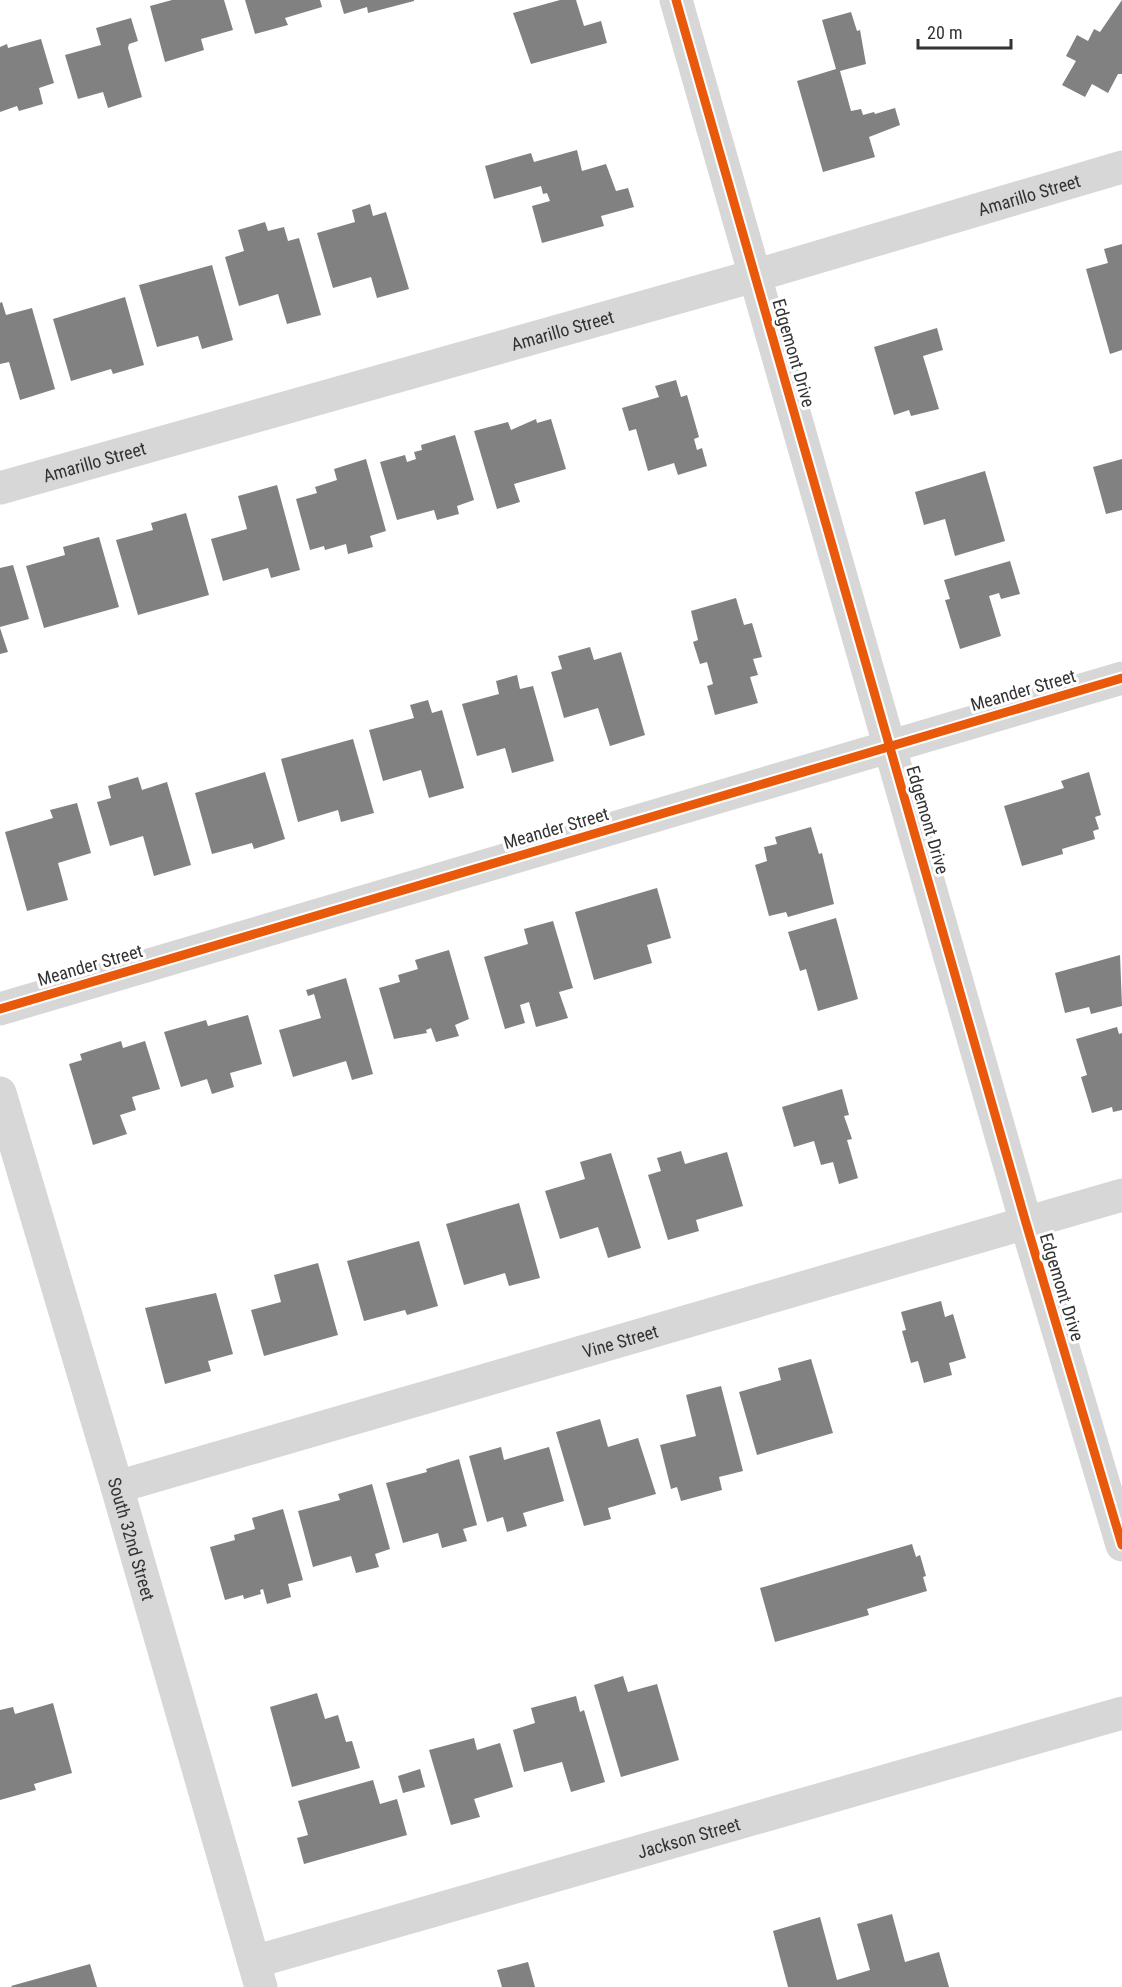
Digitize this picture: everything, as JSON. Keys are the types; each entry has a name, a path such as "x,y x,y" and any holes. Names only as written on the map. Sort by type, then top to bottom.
{"street":[{"name":"Edgemont Drive","path":"676,0 1026,1223 1122,1545"},
{"name":"Amarillo Street","path":"0,488 754,276 1122,167"},
{"name":"Meander Street","path":"0,1009 1122,678"},
{"name":"South 32nd Street","path":"0,1093 258,1974"},
{"name":"Vine Street","path":"117,1487 1122,1196"},
{"name":"Jackson Street","path":"258,1974 1122,1713"}],"building":[{"path":"172,0 224,0 233,30 201,39 204,50 165,62 150,6"},
{"path":"245,0 320,0 322,7 285,18 288,25 255,34"},
{"path":"340,0 414,1 368,13 367,7 344,14"},
{"path":"560,0 576,0 584,26 601,21 607,43 531,64 513,13"},
{"path":"1122,0 1122,74 1118,74 1108,93 1092,84 1085,97 1062,85 1076,61 1066,56 1077,35 1088,41 1094,29 1100,32"},
{"path":"851,12 857,31 860,30 866,64 840,71 851,111 861,109 863,115 895,108 900,125 869,137 875,157 823,172 797,81 836,69 822,20"},
{"path":"131,18 138,41 129,44 128,48 142,97 108,108 103,92 78,99 65,55 101,45 96,28"},
{"path":"41,39 54,83 39,88 43,104 19,111 17,106 0,112 0,47 7,44 8,48"},
{"path":"577,150 582,171 606,164 616,191 628,188 634,207 601,216 604,226 542,243 532,206 550,201 547,193 543,194 541,186 494,199 485,166 531,153 534,162"},
{"path":"370,204 373,216 386,212 409,289 377,298 371,277 333,288 317,233 355,222 352,210"},
{"path":"265,222 268,231 284,227 288,241 299,238 321,315 287,324 278,294 239,306 225,257 244,251 238,230"},
{"path":"1122,244 1122,350 1110,354 1086,269 1108,263 1104,249"},
{"path":"212,265 233,340 202,349 198,336 157,347 139,285"},
{"path":"125,297 144,365 113,374 111,369 71,381 53,319"},
{"path":"2,302 6,315 32,308 55,389 20,400 9,362 0,364 0,303"},
{"path":"937,328 943,350 923,356 939,409 911,416 909,410 894,415 874,347"},
{"path":"676,380 681,397 687,395 699,437 694,439 697,450 702,448 707,466 678,475 674,463 648,471 636,429 629,431 622,408 659,397 655,386"},
{"path":"536,419 537,423 551,419 566,469 514,484 520,502 497,509 474,431 508,422 511,430"},
{"path":"455,435 474,500 457,506 459,514 437,520 434,510 397,520 380,462 405,455 407,462 416,459 414,452 422,450 421,445"},
{"path":"366,459 386,531 370,536 373,547 348,554 346,544 325,550 324,546 310,550 296,499 317,493 315,487 337,480 334,469"},
{"path":"1122,459 1122,510 1106,514 1093,467"},
{"path":"985,471 1005,541 955,556 945,519 924,525 915,492"},
{"path":"277,485 300,570 271,578 268,568 223,581 211,539 247,529 238,496"},
{"path":"186,513 209,595 138,615 116,540 153,530 151,523"},
{"path":"99,537 119,607 44,628 26,566 65,555 63,547"},
{"path":"1010,561 1020,594 1001,599 999,593 989,596 1001,636 960,649 945,600 950,599 944,580"},
{"path":"13,565 29,619 0,627 0,568"},
{"path":"736,598 744,625 752,623 762,657 753,659 758,675 750,677 758,703 715,715 707,686 713,684 707,662 700,664 693,642 698,640 691,611"},
{"path":"0,628 8,652 0,654"},
{"path":"590,647 594,660 621,652 645,735 610,746 598,708 564,718 551,672 562,669 558,656"},
{"path":"517,675 520,689 533,686 554,761 512,773 505,748 477,756 462,704 499,694 496,681"},
{"path":"428,700 432,713 442,710 464,788 429,798 421,770 383,781 369,730 414,718 410,705"},
{"path":"353,739 374,813 341,822 338,810 298,822 281,759"},
{"path":"265,772 285,839 254,849 252,843 212,854 195,793"},
{"path":"1089,772 1101,815 1095,817 1099,829 1093,831 1095,839 1062,849 1063,854 1022,866 1004,806 1064,788 1061,781"},
{"path":"138,777 142,790 167,782 191,865 154,876 143,836 110,846 97,802 111,798 108,786"},
{"path":"77,803 91,853 58,863 68,900 27,911 5,832 53,818 50,810"},
{"path":"811,827 819,854 822,853 834,904 788,917 786,912 769,916 755,865 767,861 764,847 777,844 775,837"},
{"path":"657,888 671,938 647,945 652,963 594,980 575,912"},
{"path":"836,918 858,999 818,1011 806,969 800,971 788,932"},
{"path":"553,921 573,988 559,992 568,1018 536,1027 529,1002 520,1005 525,1023 505,1029 484,957 528,944 524,929"},
{"path":"449,950 469,1019 455,1025 459,1036 436,1042 431,1028 426,1030 427,1033 394,1039 379,988 400,982 398,975 418,969 415,960"},
{"path":"1120,955 1122,1006 1091,1014 1089,1007 1065,1013 1055,973"},
{"path":"346,978 373,1074 352,1080 346,1061 293,1077 279,1030 321,1018 314,994 308,996 306,990"},
{"path":"248,1015 262,1064 230,1073 234,1087 212,1094 207,1079 181,1087 164,1032 206,1020 208,1026"},
{"path":"1117,1027 1119,1034 1122,1033 1122,1110 1113,1112 1112,1107 1092,1113 1081,1077 1087,1075 1076,1039"},
{"path":"121,1041 123,1048 145,1041 160,1089 132,1097 136,1110 120,1115 127,1134 93,1145 69,1064 82,1060 80,1054"},
{"path":"842,1089 849,1115 844,1116 852,1139 847,1140 858,1178 839,1184 833,1162 821,1165 814,1141 794,1147 782,1107"},
{"path":"681,1151 685,1164 727,1152 743,1206 696,1220 699,1231 668,1240 648,1175 661,1171 657,1158"},
{"path":"611,1153 641,1248 608,1258 598,1227 560,1239 545,1191 585,1179 580,1162"},
{"path":"519,1203 540,1278 509,1286 505,1273 464,1285 446,1224"},
{"path":"419,1241 438,1306 407,1315 405,1310 364,1321 347,1261"},
{"path":"318,1263 338,1335 264,1356 251,1310 281,1302 274,1275"},
{"path":"216,1293 233,1354 208,1361 211,1371 165,1384 145,1308"},
{"path":"941,1301 945,1317 953,1314 966,1358 949,1363 952,1375 924,1383 918,1361 911,1363 902,1331 906,1330 901,1312"},
{"path":"811,1359 833,1433 757,1455 739,1392 781,1380 778,1368"},
{"path":"721,1386 743,1471 719,1477 722,1490 681,1501 677,1487 671,1489 660,1445 696,1436 686,1395"},
{"path":"600,1419 608,1447 638,1438 656,1494 608,1508 611,1519 584,1526 556,1432"},
{"path":"501,1447 504,1460 549,1447 564,1501 523,1513 527,1526 507,1532 503,1517 487,1522 469,1456"},
{"path":"459,1459 477,1525 463,1529 467,1541 442,1548 438,1533 403,1543 386,1483 427,1472 426,1469"},
{"path":"372,1484 390,1549 375,1554 379,1567 356,1573 351,1556 313,1567 298,1511 340,1500 338,1494"},
{"path":"283,1509 303,1580 288,1584 291,1597 267,1604 263,1589 260,1590 261,1594 244,1599 243,1595 225,1600 210,1547 235,1540 234,1535 255,1529 252,1518"},
{"path":"912,1544 916,1557 920,1555 926,1576 923,1577 927,1591 867,1609 869,1615 775,1642 760,1588"},
{"path":"623,1676 628,1692 657,1684 679,1760 621,1777 594,1685"},
{"path":"317,1693 325,1719 338,1715 346,1742 352,1741 360,1768 292,1787 270,1707"},
{"path":"576,1696 580,1712 584,1710 605,1782 571,1792 562,1762 524,1772 513,1730 535,1723 531,1708"},
{"path":"53,1703 72,1773 34,1784 36,1790 0,1800 0,1710 13,1707 15,1714"},
{"path":"474,1738 477,1750 500,1743 513,1787 474,1799 480,1817 451,1825 429,1750"},
{"path":"420,1769 425,1787 403,1793 398,1776"},
{"path":"373,1780 380,1804 397,1799 407,1835 304,1864 297,1838 308,1835 298,1801"},
{"path":"892,1914 905,1962 939,1952 949,1987 788,1987 773,1931 820,1917 837,1980 870,1970 857,1924"},
{"path":"528,1962 535,1987 502,1987 497,1970"},
{"path":"90,1964 97,1987 11,1986"}],"cycle path":[{"path":"676,0 1026,1223 1122,1545"},
{"path":"0,1009 1122,678"}]}
